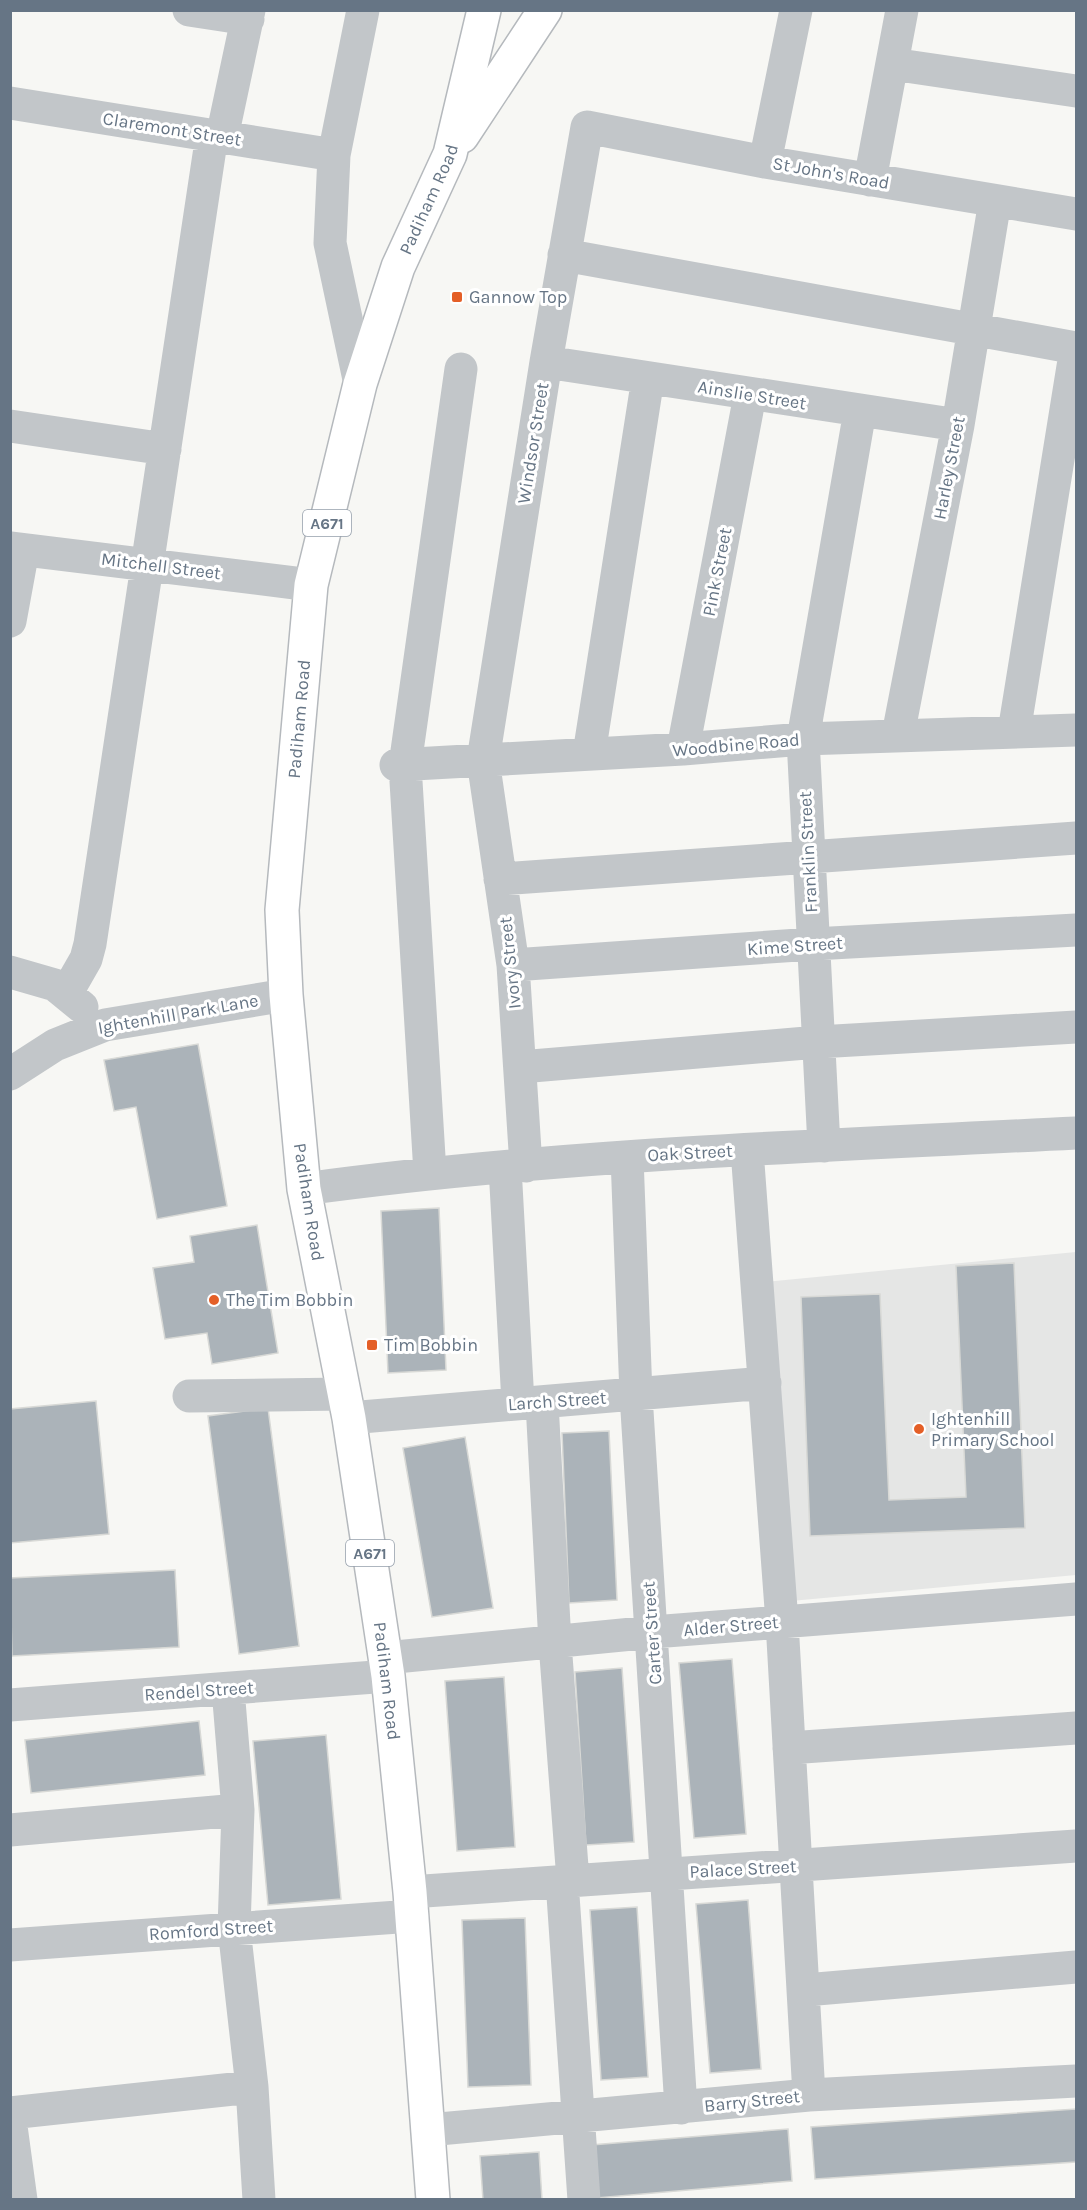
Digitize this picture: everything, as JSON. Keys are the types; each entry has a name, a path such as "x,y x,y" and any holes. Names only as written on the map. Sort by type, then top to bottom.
{"main road":[{"name":"Padiham Road","path":"434,2199 411,1904 387,1667 347,1406 304,1189 286,995 282,910 311,585 360,384 398,267 450,154 484,10"},
{"path":"450,154 545,10"}],"street":[{"path":"66,994 86,959 90,944 165,449 217,136 248,15 189,10"},
{"name":"Padiham Road","path":"360,384 330,243 334,155 363,10"},
{"path":"765,162 796,10"},
{"path":"870,180 902,10"},
{"path":"892,64 1077,91"},
{"name":"Claremont Street","path":"10,103 334,155"},
{"name":"St John's Road","path":"587,127 765,162 1077,214"},
{"name":"Windsor Street","path":"483,760 546,362 587,127"},
{"name":"Harley Street","path":"898,735 958,425 995,201"},
{"path":"564,255 1077,348 1014,732"},
{"name":"Ainslie Street","path":"546,362 958,425"},
{"path":"430,1173 400,765 461,369"},
{"path":"590,754 648,378"},
{"name":"Pink Street","path":"683,749 750,395"},
{"name":"Franklin Street","path":"824,1146 803,739 860,411"},
{"path":"10,426 165,449"},
{"path":"10,621 17,549"},
{"name":"Mitchell Street","path":"17,549 311,585"},
{"name":"Woodbine Road","path":"400,765 683,749 803,739 1077,730"},
{"name":"Ivory Street","path":"483,760 513,965 520,1067 515,1167 530,1403 555,1643 584,2199"},
{"path":"500,879 1077,838"},
{"name":"Kime Street","path":"513,965 813,944 1077,930"},
{"path":"10,972 55,985 105,1024"},
{"name":"Ightenhill Park Lane","path":"10,1074 55,1045 105,1024 286,995"},
{"path":"520,1067 818,1042 1077,1027"},
{"name":"Oak Street","path":"304,1189 430,1173 627,1157 1077,1133"},
{"path":"747,1150 782,1622 795,1866 805,1990 809,2096"},
{"name":"Carter Street","path":"627,1157 636,1395 681,2108"},
{"name":"Larch Street","path":"189,1396 347,1406 530,1403 765,1383"},
{"name":"Alder Street","path":"387,1667 652,1632 1077,1599"},
{"name":"Rendel Street","path":"10,1705 228,1689 387,1667"},
{"path":"228,1689 238,1810 234,1928 252,2087 259,2199"},
{"path":"789,1748 1077,1728"},
{"path":"10,1830 238,1810"},
{"name":"Palace Street","path":"411,1904 568,1880 1077,1846"},
{"name":"Romford Street","path":"10,1945 234,1928 411,1904"},
{"path":"805,1990 1077,1967"},
{"name":"Barry Street","path":"428,2130 809,2096 1077,2081"},
{"path":"10,2113 252,2087"},
{"path":"10,2119 21,2199"}],"shaded area":[{"name":"Ightenhill Primary School","path":"1076,1252 1076,1575 769,1603 754,1283"}],"building":[{"path":"198,1044 227,1206 157,1219 136,1107 114,1111 104,1060"},
{"path":"439,1208 446,1370 388,1373 381,1211"},
{"name":"The Tim Bobbin","path":"257,1225 278,1353 212,1364 207,1333 165,1339 153,1268 194,1262 190,1236"},
{"path":"1014,1263 1025,1528 810,1536 801,1297 880,1294 889,1500 966,1497 956,1266"},
{"path":"96,1401 109,1534 10,1543 10,1409"},
{"path":"268,1408 299,1646 239,1654 208,1416"},
{"path":"609,1431 617,1600 569,1603 562,1433"},
{"path":"465,1437 493,1608 432,1617 403,1448"},
{"path":"175,1570 179,1647 12,1656 10,1578"},
{"path":"732,1659 746,1834 694,1838 679,1663"},
{"path":"622,1668 634,1842 586,1845 575,1672"},
{"path":"504,1677 515,1847 457,1851 445,1681"},
{"path":"199,1721 205,1775 31,1793 25,1740"},
{"path":"326,1735 341,1899 268,1905 253,1741"},
{"path":"748,1900 761,2069 710,2073 696,1904"},
{"path":"637,1907 648,2077 601,2080 590,1910"},
{"path":"525,1918 531,2085 468,2087 462,1920"},
{"path":"1076,2109 1076,2162 815,2179 811,2127"},
{"path":"788,2129 792,2181 596,2198 591,2145"},
{"path":"539,2152 542,2200 483,2200 480,2156"}],"place":[{"name":"Gannow Top","path":"457,297"},
{"name":"The Tim Bobbin","path":"214,1300"},
{"name":"Tim Bobbin","path":"372,1345"},
{"name":"Ightenhill Primary School","path":"919,1429"}]}
